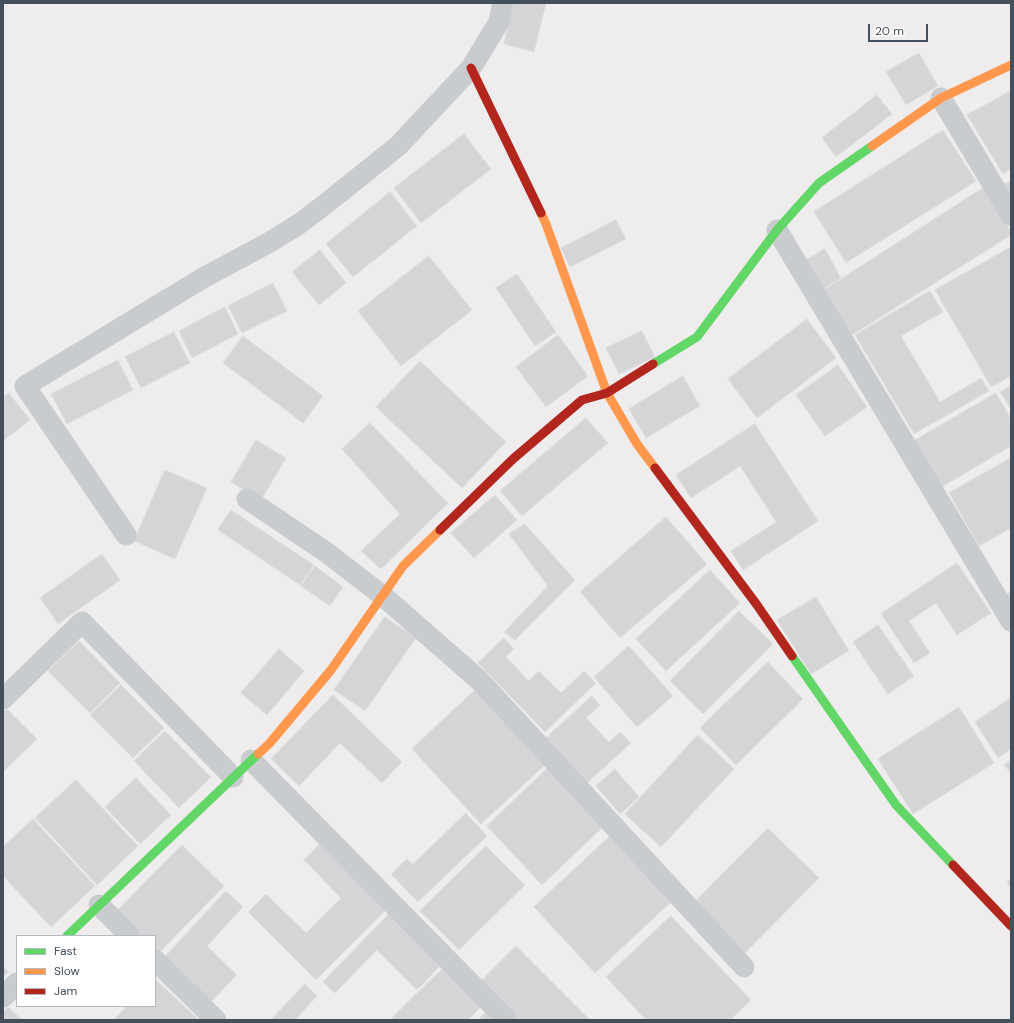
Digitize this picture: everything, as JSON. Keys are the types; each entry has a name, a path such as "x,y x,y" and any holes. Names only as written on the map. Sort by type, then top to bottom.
{"street":[{"path":"126,535 25,386 203,278 270,242 299,224 398,146 471,68 499,22 503,3"},
{"path":"68,935 269,744 331,670 403,566 512,459 582,400 607,393 697,337 777,230 819,183 941,98 1011,65"},
{"path":"471,68 546,224 607,393 637,444 757,605 896,804 1011,926"},
{"path":"941,98 1011,215"},
{"path":"777,230 1011,621"},
{"path":"247,499 326,552 383,596 479,680 744,967"},
{"path":"3,699 82,622 233,777"},
{"path":"251,760 507,1020"},
{"path":"99,905 129,935"},
{"path":"156,961 216,1020"},
{"path":"3,997 16,984"}],"building":[{"path":"514,3 546,3 534,52 504,44"},
{"path":"919,53 938,86 906,105 886,72"},
{"path":"1011,91 1011,169 1003,174 967,115"},
{"path":"877,95 892,114 836,157 822,138"},
{"path":"943,130 976,181 846,263 814,212"},
{"path":"464,134 491,169 421,223 394,188"},
{"path":"1011,181 1011,194 1005,184"},
{"path":"983,188 1011,232 1011,235 852,335 824,290"},
{"path":"390,192 417,226 353,277 326,244"},
{"path":"616,220 626,239 570,267 561,248"},
{"path":"1011,247 1011,376 991,387 935,290"},
{"path":"825,249 841,278 823,289 806,260"},
{"path":"320,250 346,283 319,305 292,272"},
{"path":"429,256 472,310 401,366 358,311"},
{"path":"517,274 556,332 535,346 496,288"},
{"path":"273,283 287,311 242,333 228,306"},
{"path":"930,291 943,312 901,336 940,402 981,378 989,391 914,434 855,335"},
{"path":"225,307 238,334 192,358 179,331"},
{"path":"807,319 836,358 757,418 728,379"},
{"path":"642,331 655,357 619,374 606,348"},
{"path":"174,332 190,363 141,388 125,357"},
{"path":"558,335 588,376 546,407 516,367"},
{"path":"243,336 323,396 303,423 223,363"},
{"path":"118,360 133,390 67,424 51,394"},
{"path":"420,361 506,442 462,488 376,407"},
{"path":"838,365 867,407 825,436 796,395"},
{"path":"683,376 700,406 646,438 629,409"},
{"path":"1011,386 1011,409 1000,392"},
{"path":"9,393 30,420 3,441 3,398"},
{"path":"996,393 1011,419 1011,446 940,488 912,442"},
{"path":"586,418 608,443 522,516 500,491"},
{"path":"370,423 448,503 381,569 361,551 400,514 342,449"},
{"path":"755,424 818,521 743,570 731,551 776,522 740,466 691,498 676,475"},
{"path":"256,440 286,458 261,500 231,482"},
{"path":"1011,458 1011,528 979,546 949,493"},
{"path":"165,470 207,488 175,559 134,541"},
{"path":"495,495 517,520 474,558 451,533"},
{"path":"231,510 314,565 300,585 218,530"},
{"path":"666,517 707,564 620,638 580,592"},
{"path":"525,524 575,580 515,640 504,632 548,586 509,534"},
{"path":"102,554 120,580 58,624 40,598"},
{"path":"957,563 991,613 957,635 936,603 909,621 930,653 914,663 881,614"},
{"path":"315,566 343,587 330,606 301,586"},
{"path":"710,570 740,603 666,671 636,639"},
{"path":"1011,592 1011,603 1006,595"},
{"path":"816,597 849,651 811,674 777,620"},
{"path":"739,611 773,644 703,714 670,681"},
{"path":"385,617 416,638 365,711 334,690"},
{"path":"878,625 914,676 888,694 853,642"},
{"path":"504,638 514,649 506,657 529,681 539,671 561,693 584,671 596,683 545,732 478,663"},
{"path":"79,641 120,683 90,713 48,671"},
{"path":"629,646 673,696 637,727 594,677"},
{"path":"279,649 304,671 267,715 241,693"},
{"path":"768,662 803,699 736,765 700,728"},
{"path":"121,685 164,728 133,758 90,715"},
{"path":"476,689 546,764 481,824 412,749"},
{"path":"333,695 402,762 382,783 340,743 299,786 271,759"},
{"path":"592,696 600,705 586,718 609,742 620,732 631,743 587,783 546,738"},
{"path":"1011,698 1011,749 998,758 975,722"},
{"path":"959,707 994,763 913,814 878,759"},
{"path":"7,709 37,739 3,772 3,713"},
{"path":"165,731 211,777 179,808 134,761"},
{"path":"698,735 734,769 661,847 625,814"},
{"path":"1011,760 1011,773 1004,765"},
{"path":"550,766 605,825 542,885 487,826"},
{"path":"615,769 639,797 620,814 596,786"},
{"path":"136,778 171,815 140,844 105,807"},
{"path":"76,780 138,846 97,885 35,818"},
{"path":"466,813 487,836 418,902 391,874 407,859 413,864"},
{"path":"33,819 95,886 51,927 3,876 3,847"},
{"path":"768,828 819,878 745,953 694,903"},
{"path":"610,836 671,902 595,973 534,907"},
{"path":"320,844 386,910 316,980 248,912 266,894 306,933 341,898 304,860"},
{"path":"182,845 224,886 157,955 156,935 137,935 115,913"},
{"path":"486,846 525,885 459,950 420,911"},
{"path":"1011,879 1011,888 1007,882"},
{"path":"226,891 243,907 207,946 237,975 208,1005 161,961"},
{"path":"390,913 442,964 417,990 377,950 335,993 323,982"},
{"path":"671,916 751,1000 730,1020 646,1020 606,977"},
{"path":"516,946 590,1020 520,1020 481,981"},
{"path":"3,966 8,972 3,976"},
{"path":"443,968 481,1007 468,1020 390,1020"},
{"path":"156,980 198,1019 197,1020 114,1020 126,1007 156,1007"},
{"path":"305,984 317,996 295,1020 271,1020"},
{"path":"8,1007 22,1020 3,1020 3,1013"},
{"path":"488,1010 498,1020 478,1020"}],"traffic: fast":[{"path":"653,364 697,337 777,230 819,183 872,146"},
{"path":"792,656 896,805 953,865"},
{"path":"68,935 258,754"}],"traffic: slow":[{"path":"872,146 941,98 1011,65"},
{"path":"541,213 607,393 637,444 655,468"},
{"path":"258,754 269,744 331,670 403,566 440,530"}],"traffic: jam":[{"path":"471,68 541,213"},
{"path":"440,530 513,459 582,400 607,393 653,364"},
{"path":"655,468 757,605 792,656"},
{"path":"953,865 1011,926"}]}
